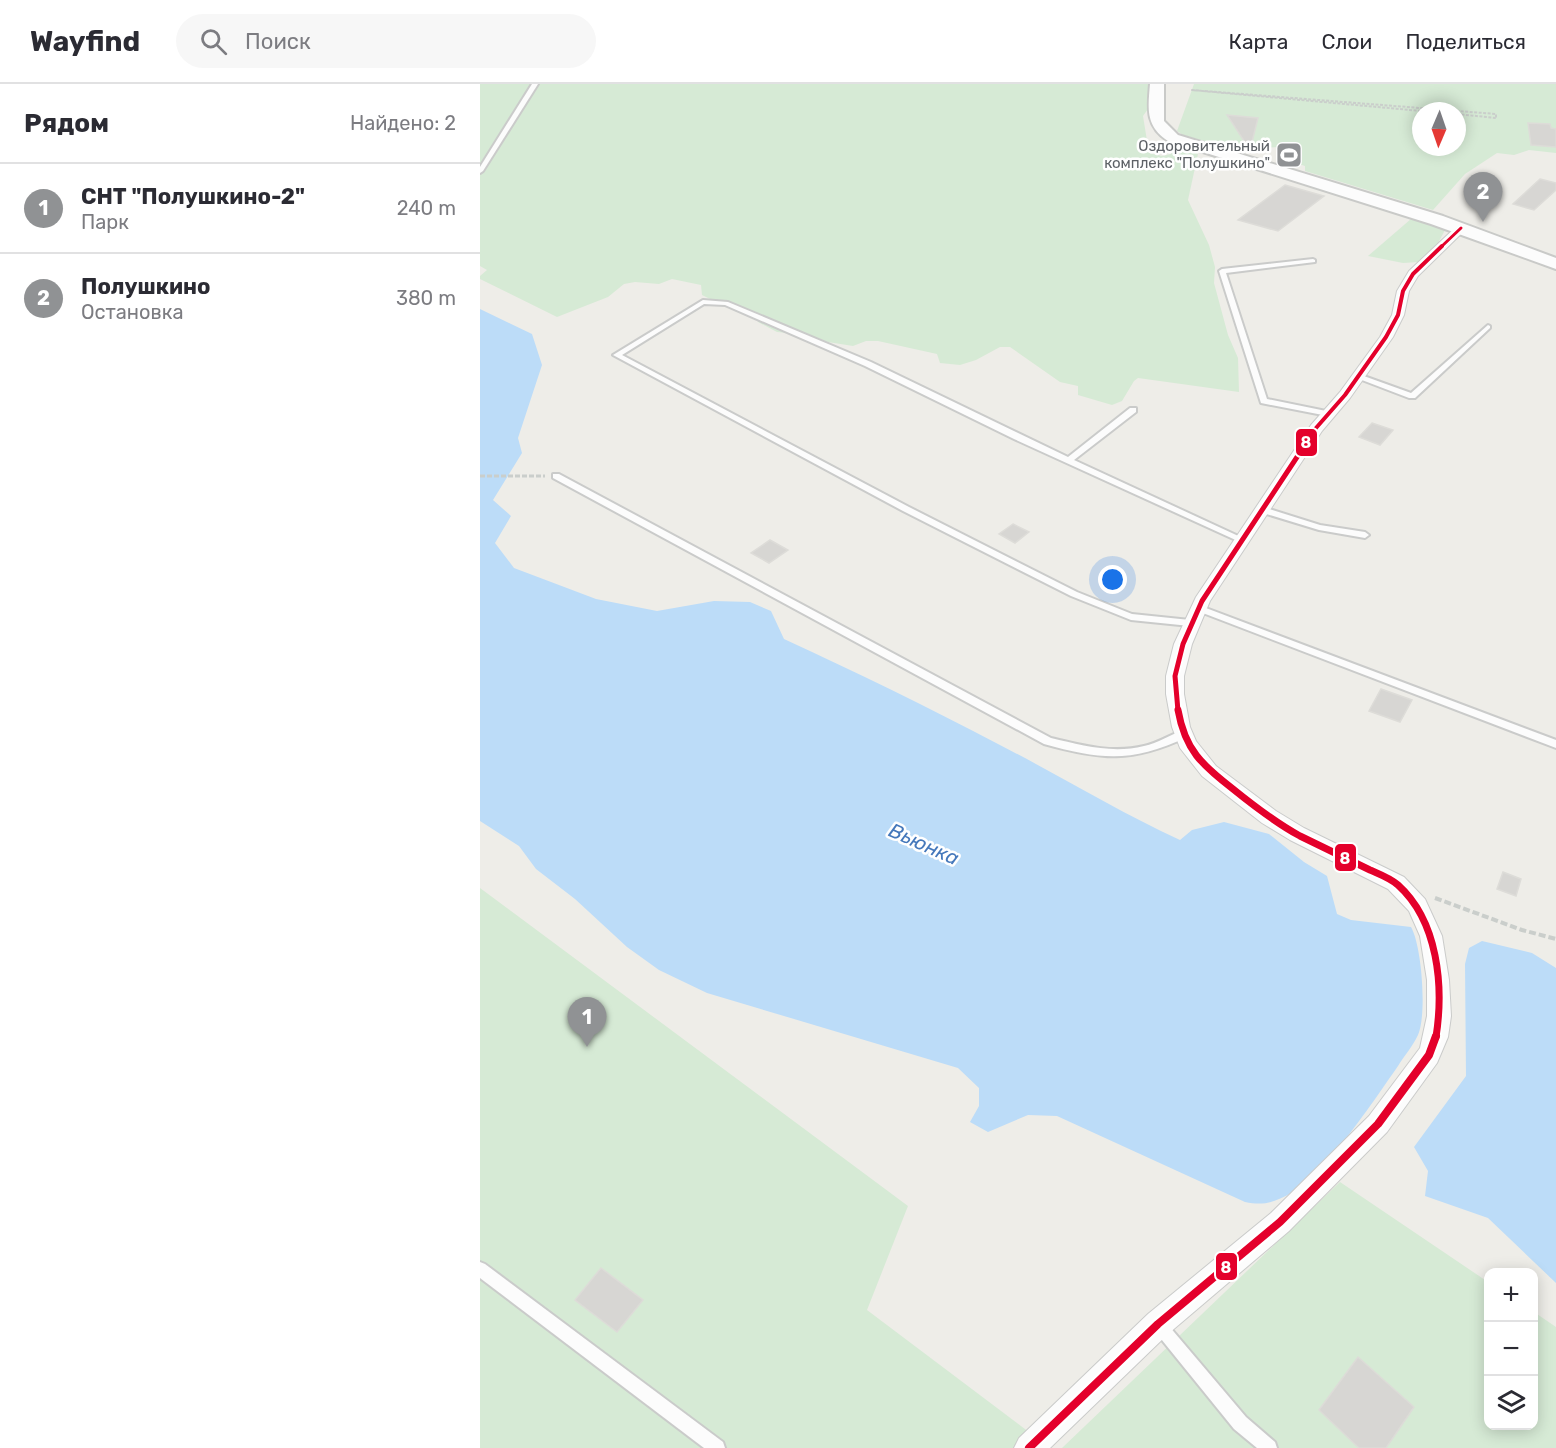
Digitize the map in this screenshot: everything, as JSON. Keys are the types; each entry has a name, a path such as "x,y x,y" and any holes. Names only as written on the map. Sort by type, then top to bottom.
{"main road":[{"path":"1157,84 1157,126 1173,138 1461,228 1556,264"}],"street":[{"path":"1029,1448 1158,1324 1280,1222 1378,1124 1429,1055 1436,1036 1439,1016 1438,980 1431,936 1417,905 1395,883 1323,848 1269,817 1209,771 1197,758 1184,734 1177,712 1175,676 1194,615 1316,428 1358,377 1395,322 1400,297 1413,274 1461,228"}],"lane":[{"path":"480,171 535,84"},
{"path":"1313,261 1222,271 1264,401 1328,414"},
{"path":"1243,540 971,415 868,364 726,303 703,302 617,355 906,509 1074,594 1131,617 1194,615 1556,744"},
{"path":"1358,377 1412,396 1488,327"},
{"path":"1069,460 1132,410"},
{"path":"556,476 1048,741 1104,753 1127,754 1159,747 1184,734"},
{"path":"1263,510 1319,527 1365,535"},
{"path":"480,1269 717,1448"},
{"path":"1158,1324 1225,1406 1269,1448"}],"path":[{"path":"1412,107 1192,90 1412,110"},
{"path":"1466,112 1496,114 1496,117 1466,115"},
{"path":"480,476 507,478 556,476"},
{"path":"1427,895 1522,930 1556,939"}],"green space":[{"path":"480,84 1149,84 1148,109 1143,116 1149,153 1162,156 1171,154 1172,150 1168,147 1177,145 1198,154 1188,200 1209,245 1215,267 1214,283 1228,335 1238,358 1239,392 1138,378 1122,401 1112,405 1078,395 1078,386 1060,382 1010,347 1000,347 976,360 960,365 940,363 937,354 878,341 866,341 853,346 828,342 810,335 777,332 758,322 756,312 718,303 702,295 701,285 672,279 659,284 635,282 624,284 608,297 557,317 480,279 480,276 487,270 480,266"},
{"name":"Оздоровительный комплекс \"Полушкино\"","path":"1194,84 1556,84 1556,153 1529,150 1514,155 1497,153 1465,174 1433,210 1305,171 1305,166 1290,161 1280,147 1232,149 1183,135 1177,131"},
{"path":"1411,219 1445,230 1438,243 1419,262 1403,263 1368,256"},
{"path":"480,888 908,1206 867,1310 1050,1448 480,1448"},
{"path":"1340,1182 1484,1279 1484,1430 1538,1430 1538,1315 1556,1327 1556,1448 1062,1448"}],"water":[{"name":"Вьюнка","path":"480,309 532,334 542,365 518,438 522,453 493,500 511,516 495,543 514,568 596,599 657,611 714,601 750,602 771,611 784,639 945,717 1157,829 1180,840 1192,830 1224,822 1269,834 1304,862 1327,876 1337,914 1351,920 1411,927 1418,949 1422,981 1422,1012 1418,1035 1349,1134 1320,1169 1293,1192 1275,1201 1252,1203 1245,1202 1057,1116 1028,1115 988,1132 970,1122 979,1106 979,1088 958,1068 707,993 659,970 627,947 575,899 536,869 519,846 480,821"},
{"path":"1482,941 1532,953 1556,968 1556,1283 1488,1218 1425,1196 1428,1171 1414,1147 1466,1076 1465,964 1469,948"}],"building":[{"path":"1227,115 1258,118 1250,150"},
{"path":"1528,123 1550,124 1551,128 1556,129 1556,147 1531,145"},
{"path":"1540,179 1556,183 1556,190 1534,210 1513,204"},
{"path":"1285,185 1324,196 1278,231 1238,220"},
{"path":"1372,423 1393,430 1380,445 1359,437"},
{"path":"1013,524 1029,532 1015,543 999,534"},
{"path":"770,540 788,550 769,563 751,553"},
{"path":"1381,689 1412,700 1400,722 1369,711"},
{"path":"1503,872 1521,879 1516,896 1497,889"},
{"path":"601,1268 643,1300 617,1332 575,1300"},
{"path":"1358,1357 1414,1407 1386,1448 1359,1448 1319,1410"}],"transit line":[{"name":"8","path":"1029,1448 1158,1324 1280,1222 1378,1124 1429,1055 1436,1037 1439,1016 1438,980 1431,936 1417,905 1396,883 1297,834 1269,817 1209,771 1187,743 1181,727 1175,694 1175,676 1183,644 1202,601 1316,428 1345,395 1386,337 1398,315 1403,291 1413,274 1461,228"}],"place":[{"name":"Оздоровительный комплекс \"Полушкино\"","path":"1289,155"},
{"name":"Полушкино","path":"1483,222"},
{"name":"СНТ \"Полушкино-2\"","path":"587,1047"}]}
